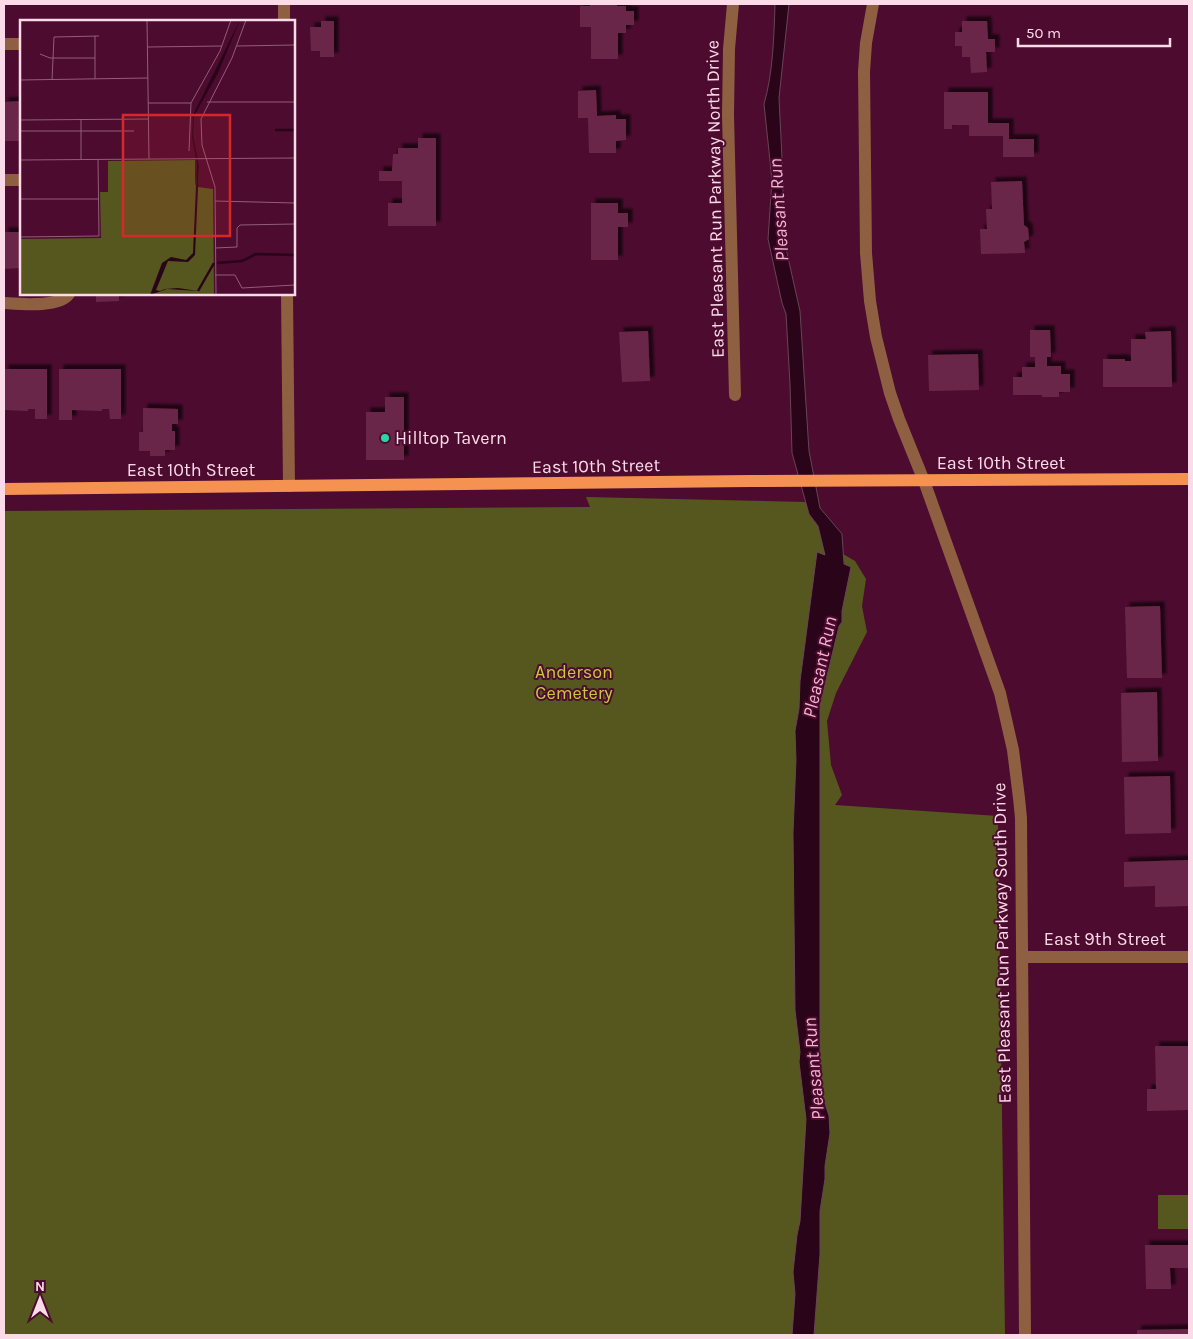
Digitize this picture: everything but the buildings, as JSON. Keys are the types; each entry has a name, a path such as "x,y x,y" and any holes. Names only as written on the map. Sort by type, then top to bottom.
{"main road":[{"name":"East 10th Street","path":"4,489 750,481 1189,479"}],"street":[{"path":"284,4 284,20"},
{"name":"East Pleasant Run Parkway North Drive","path":"733,4 729,49 728,115 735,395"},
{"name":"East Pleasant Run Parkway South Drive","path":"873,4 866,43 864,72 866,253 876,337 899,419 924,481 1000,693 1016,769 1021,818 1025,1335"},
{"path":"4,44 20,44"},
{"path":"4,180 20,180"},
{"path":"4,303 47,304 66,298 68,295"},
{"path":"287,295 289,486"},
{"name":"East 9th Street","path":"1022,957 1189,956"}],"green space":[{"name":"Anderson Cemetery","path":"586,497 806,502 809,514 818,526 827,561 795,731 797,769 808,767 845,568 843,554 855,561 866,579 862,606 867,632 836,693 827,721 831,765 842,795 835,805 998,816 1005,1335 4,1335 4,511 590,507"},
{"path":"1158,1195 1189,1195 1189,1229 1158,1229"}],"water":[{"name":"Pleasant Run","path":"775,4 789,4 779,98 783,178 783,235 800,311 809,451 820,508 842,534 844,564 851,567 842,611 842,622 839,626 820,705 820,1088 829,1116 830,1133 820,1211 820,1254 814,1335 792,1335 795,1294 793,1272 800,1221 806,1119 795,1010 793,833 796,760 795,731 799,709 800,681 817,552 825,555 818,526 809,514 792,453 786,314 768,239 772,180 764,104 771,67"}],"place":[{"name":"Hilltop Tavern","path":"385,438"}]}
